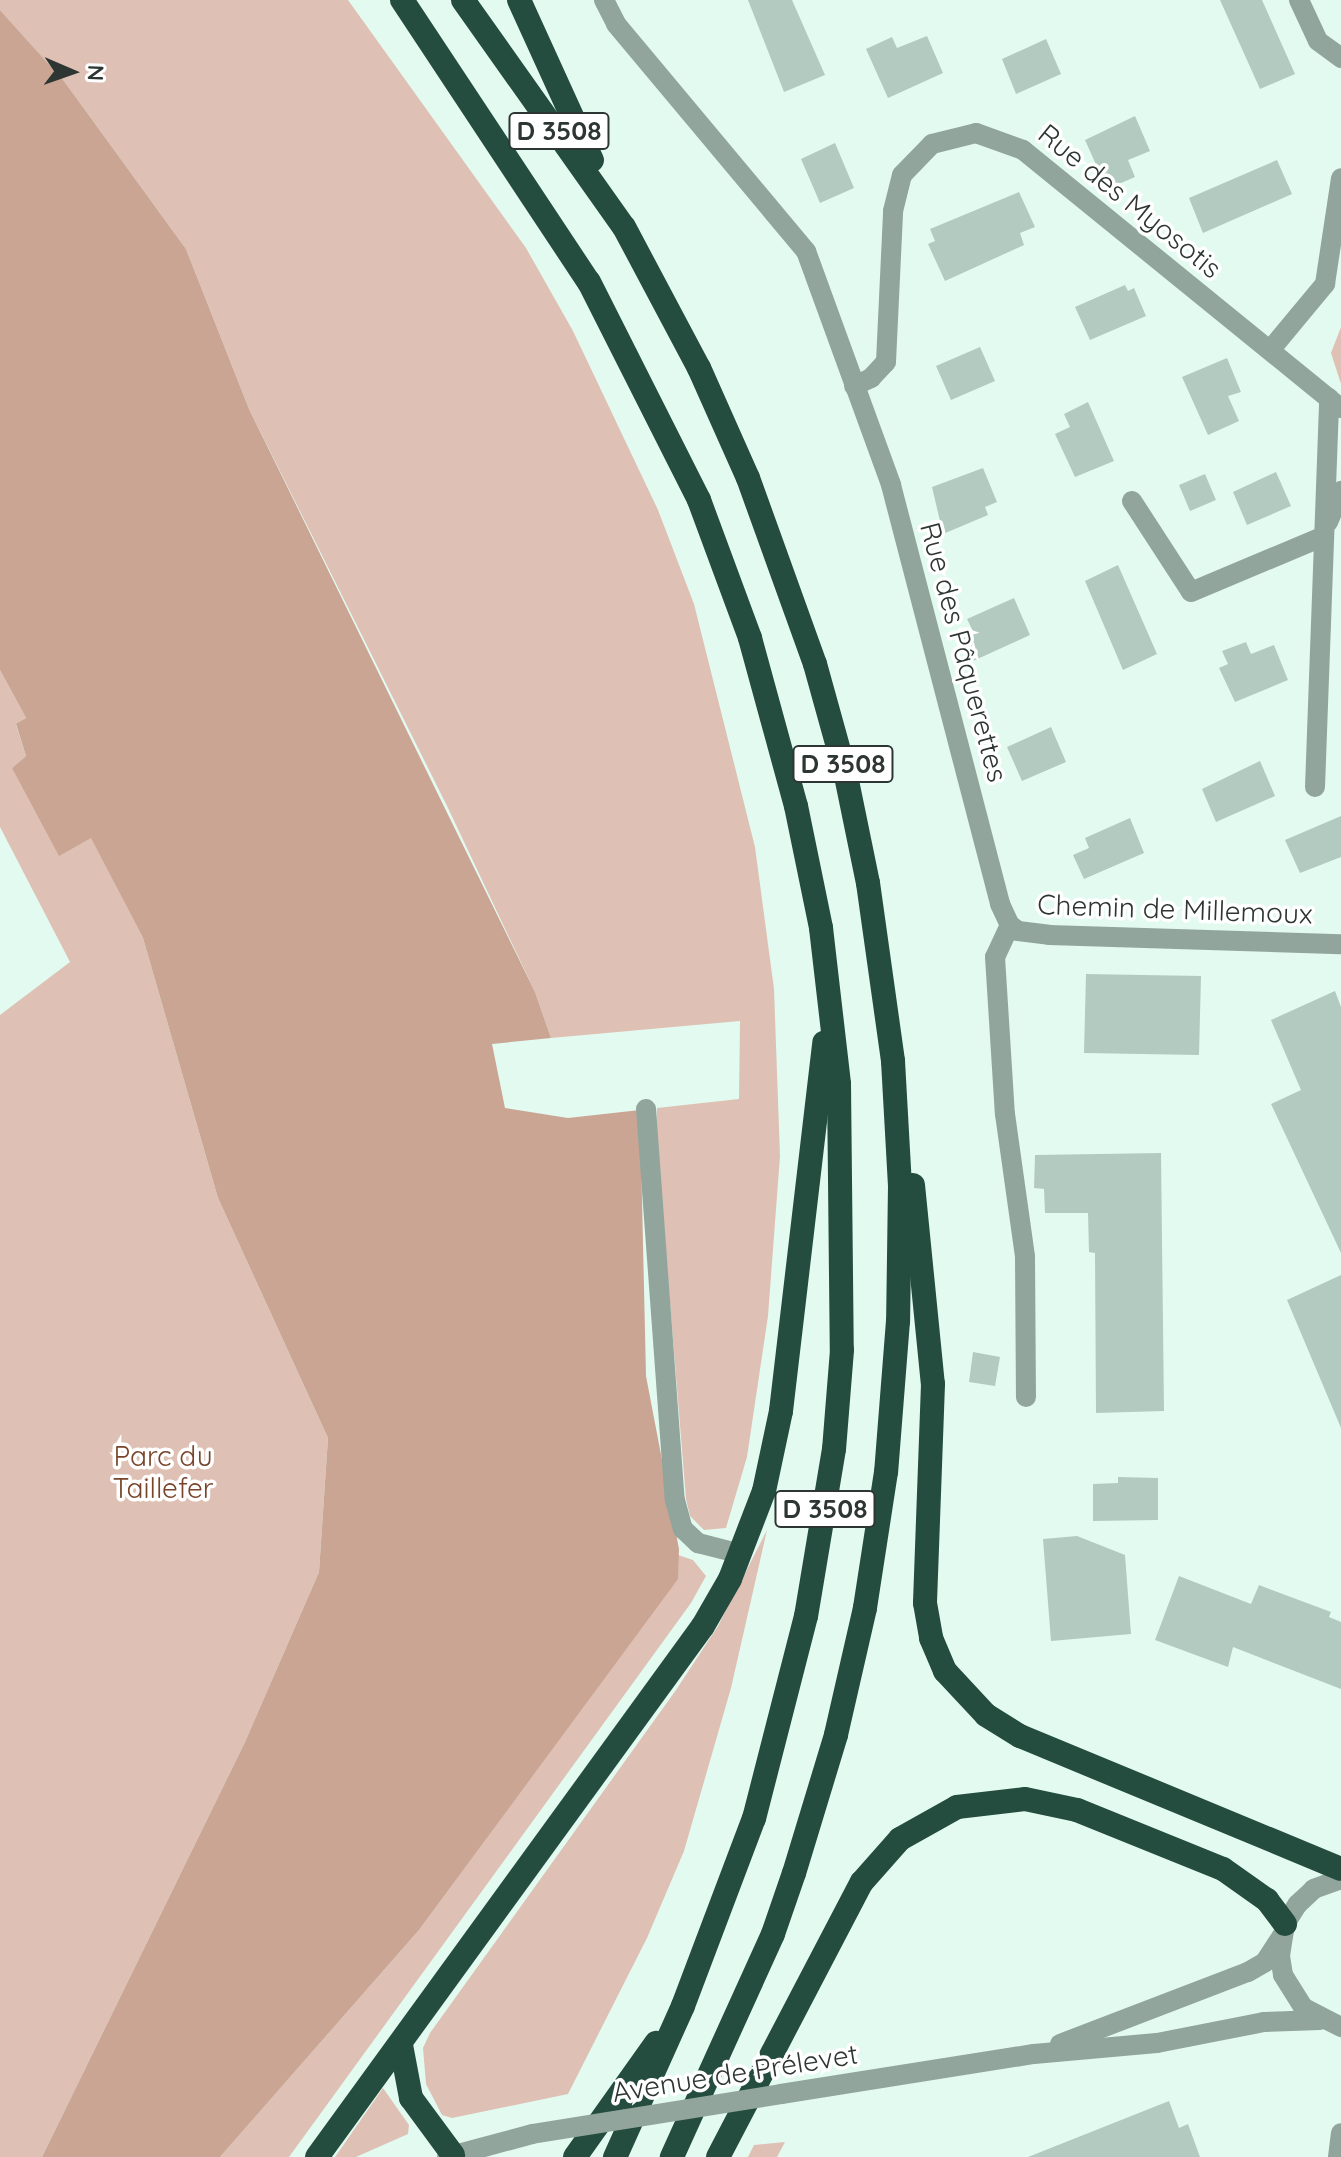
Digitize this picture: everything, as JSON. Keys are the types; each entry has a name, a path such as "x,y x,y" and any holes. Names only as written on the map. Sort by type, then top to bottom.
{"highway":[{"path":"396,0 436,50"},
{"name":"D 3508","path":"402,0 589,282 699,500 745,625 781,747 809,863 830,992 839,1084 845,1233 842,1350 823,1523 792,1680 754,1818 683,2006 615,2157"},
{"name":"D 3508","path":"463,0 624,227 727,427 815,664 860,835 893,1061 900,1185 898,1321 876,1543 853,1666 815,1809 773,1934 733,2025 663,2157"},
{"path":"519,0 624,227"},
{"path":"317,2157 703,1626 741,1554 769,1469 797,1310 830,992"},
{"path":"893,1061 928,1308 932,1448 925,1603 931,1638 945,1671 986,1715 1020,1736 1341,1869"},
{"path":"718,2157 862,1882 900,1839 957,1807 1025,1799 1077,1810 1223,1869 1267,1900 1284,1930"},
{"path":"575,2157 683,2006"},
{"path":"672,2157 733,2025"},
{"path":"401,2045 411,2098 450,2156"}],"street":[{"name":"Rue des Pâquerettes","path":"604,0 616,24 806,251 891,485 1000,904 1010,925"},
{"path":"1299,0 1318,41 1341,58"},
{"name":"Rue des Myosotis","path":"854,386 871,378 886,362 893,211 902,175 926,147 959,134 993,135 1023,150 1335,403"},
{"path":"1271,349 1333,285 1341,178"},
{"path":"1315,787 1322,537 1335,403"},
{"path":"1132,501 1191,592 1322,537 1341,491"},
{"path":"1010,925 995,957 1004,1103 1025,1257 1026,1397"},
{"name":"Chemin de Millemoux","path":"1010,925 1018,931 1049,935 1341,944"},
{"path":"646,1109 675,1500 683,1529 698,1543 741,1554"},
{"name":"Avenue de Prélevet","path":"1034,2054 1248,1972 1265,1962 1314,1889 1341,1879"},
{"path":"1284,1930 1283,1975 1298,2001 1320,2020 1341,2027"},
{"name":"Avenue de Prélevet","path":"450,2156 532,2134 1034,2054 1157,2043 1264,2022 1320,2020"},
{"path":"1338,2157 1341,2133"}],"green space":[{"path":"0,0 348,0 526,248 573,331 658,510 694,604 755,847 774,989 780,1156 768,1316 747,1457 726,1528 704,1530 690,1516 686,1499 656,1130 657,1108 739,1099 740,1021 551,1038 535,992 448,808 249,409 186,249 64,81 0,10"},
{"path":"1341,327 1341,384 1331,353"},
{"name":"Parc du Taillefer","path":"0,670 26,718 16,725 26,756 12,768 91,837 143,938 218,1198 328,1438 319,1572 245,1742 42,2157 0,2157 0,1015 70,962 0,827"},
{"path":"767,1530 731,1688 684,1851 647,1938 568,2094 452,2118 442,2115 426,2084 423,2048 430,2033 676,1690 718,1626"},
{"path":"678,1555 693,1560 706,1576 691,1603 289,2157 220,2157 419,1930 677,1579"},
{"path":"383,2088 409,2125 408,2134 356,2157 335,2157"},
{"path":"785,2142 777,2157 748,2157 754,2145"}],"shaded area":[{"path":"0,10 64,81 186,249 249,409 535,992 551,1038 492,1044 505,1108 568,1118 640,1110 646,1376 679,1549 678,1579 419,1930 220,2157 42,2157 245,1742 319,1572 328,1438 218,1198 143,938 91,838 59,856 12,768 26,756 16,724 26,718 0,670"}],"building":[{"path":"748,0 792,0 825,75 784,92"},
{"path":"1220,0 1262,0 1295,74 1260,89"},
{"path":"927,36 943,73 888,98 866,49 892,37 897,48"},
{"path":"1046,39 1061,74 1016,94 1002,59"},
{"path":"1135,116 1150,151 1128,160 1135,177 1107,189 1085,140"},
{"path":"835,143 854,188 820,203 801,159"},
{"path":"1277,160 1292,194 1203,233 1189,198"},
{"path":"1019,192 1035,227 1020,233 1024,245 945,281 928,244 935,241 930,229"},
{"path":"1125,285 1128,291 1134,288 1146,316 1090,340 1075,307"},
{"path":"980,347 995,381 951,400 936,366"},
{"path":"1227,358 1241,392 1228,396 1239,421 1208,435 1182,377"},
{"path":"1088,402 1114,461 1075,477 1055,434 1070,427 1064,414"},
{"path":"983,468 997,502 985,507 988,515 943,534 932,487"},
{"path":"1276,472 1291,506 1247,525 1233,492"},
{"path":"1205,474 1216,500 1190,511 1179,485"},
{"path":"1118,565 1157,654 1123,670 1085,581"},
{"path":"1014,598 1030,635 973,661 963,638 974,633 967,619"},
{"path":"1246,642 1251,654 1274,645 1288,680 1235,702 1219,668 1228,664 1222,651"},
{"path":"1051,727 1066,762 1022,781 1007,747"},
{"path":"1260,761 1275,796 1216,822 1202,789"},
{"path":"1341,816 1341,857 1300,873 1285,840"},
{"path":"1130,818 1144,853 1084,879 1073,855 1089,848 1085,838"},
{"path":"1086,974 1201,976 1199,1055 1084,1053"},
{"path":"1335,991 1341,1007 1341,1253 1271,1104 1301,1090 1271,1020"},
{"path":"1161,1153 1164,1411 1096,1413 1095,1253 1089,1252 1088,1213 1045,1213 1044,1189 1034,1188 1035,1155"},
{"path":"1341,1275 1341,1428 1287,1300"},
{"path":"973,1352 1000,1357 995,1386 969,1382"},
{"path":"1118,1477 1158,1478 1158,1520 1093,1521 1093,1484 1118,1483"},
{"path":"1077,1536 1125,1555 1131,1634 1051,1641 1043,1539"},
{"path":"1179,1576 1251,1604 1259,1585 1331,1612 1329,1617 1341,1622 1341,1689 1233,1647 1228,1667 1155,1640"},
{"path":"1169,2101 1179,2128 1188,2124 1200,2157 1028,2157"}]}
